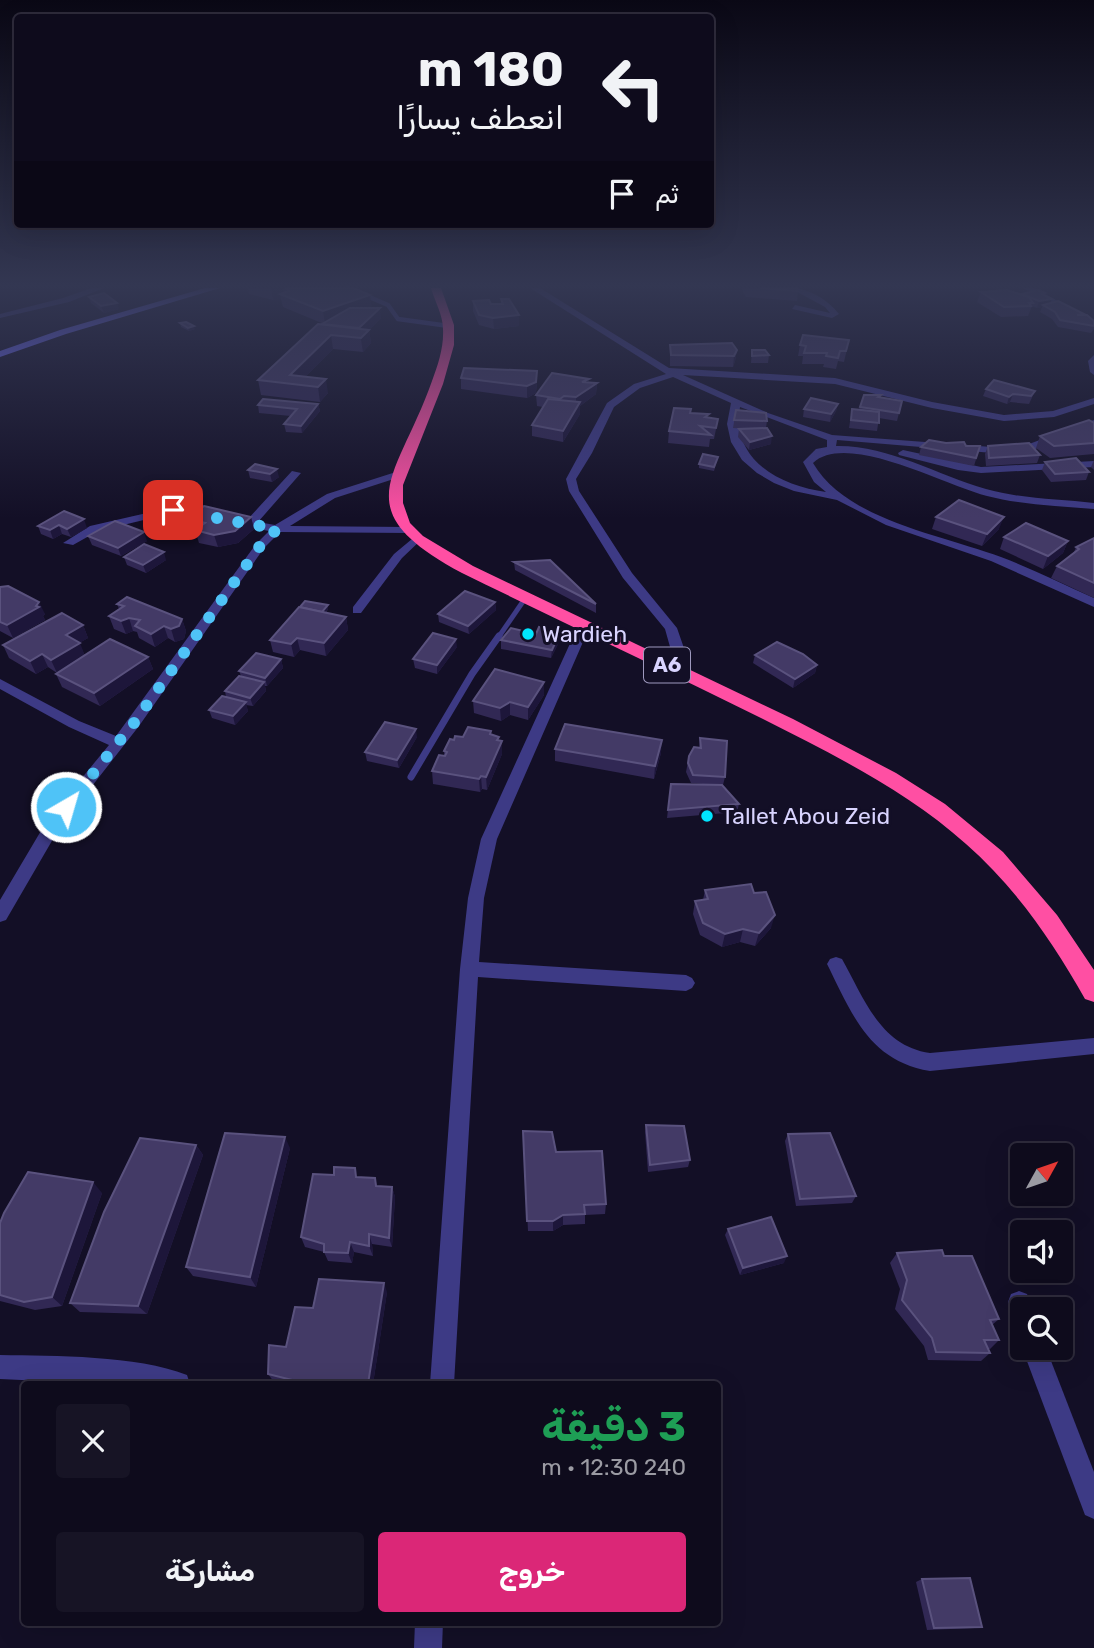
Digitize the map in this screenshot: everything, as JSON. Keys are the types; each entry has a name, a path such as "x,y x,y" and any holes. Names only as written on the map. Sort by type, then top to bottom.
{"highway":[{"path":"413,534 395,505 399,474 442,365"},
{"name":"A6","path":"413,534 449,557 526,597 755,707 883,774 954,821 1014,878 1050,921 1094,992"}],"street":[{"path":"657,365 670,373 830,442 990,494 1094,506"},
{"path":"677,671 679,654 675,636 627,575 574,491 571,479 587,453 603,416 614,401 637,386 670,373 835,381 953,410 1004,418 1054,414 1094,401"},
{"path":"736,402 730,422 731,433 757,468 788,486 839,497"},
{"path":"1094,423 1031,447 1005,451 878,441 830,442 808,461 816,477 839,497 880,519 1018,568 1094,603"},
{"path":"878,441 892,450 981,470 1094,464"},
{"path":"250,524 296,473"},
{"path":"0,915 54,823 118,743 260,546 277,529 331,496 399,474"},
{"path":"69,543 94,528 118,525 159,511 173,510 277,529 413,534"},
{"path":"357,610 413,534"},
{"path":"442,1381 476,898 488,839 584,626"},
{"path":"0,683 74,724 118,743"},
{"path":"836,964 884,1045 910,1060 930,1062 1094,1046"},
{"path":"469,969 686,983"},
{"path":"1039,1360 1094,1506"},
{"path":"0,1367 89,1370 159,1381"},
{"path":"428,1648 429,1626"}],"lane":[{"path":"411,777 472,674 526,597"}],"building":[{"path":"274,365 300,365 290,375 326,379 318,387 258,380"},
{"path":"464,368 537,371 536,382 527,386 461,378"},
{"path":"552,373 589,379 582,382 597,383 576,397 564,396 560,399 536,395"},
{"path":"994,380 1035,391 1031,396 1013,394 1009,397 986,389"},
{"path":"864,395 881,395 878,397 902,401 899,413 860,407"},
{"path":"811,398 838,404 831,414 804,409"},
{"path":"263,399 318,404 301,426 284,424 297,409 258,405"},
{"path":"548,399 580,402 563,431 532,425"},
{"path":"674,408 691,409 690,413 709,414 705,417 718,419 716,428 700,426 711,435 669,431"},
{"path":"852,409 879,412 879,423 851,420"},
{"path":"736,410 766,413 767,421 734,420"},
{"path":"1089,420 1094,423 1094,443 1054,446 1040,436"},
{"path":"767,428 772,436 750,442 739,429"},
{"path":"929,440 964,442 966,446 980,446 976,458 921,447"},
{"path":"1029,443 1040,455 989,458 988,446"},
{"path":"703,454 718,457 714,467 699,464"},
{"path":"1076,458 1089,472 1055,474 1045,462"},
{"path":"255,464 277,469 270,474 248,470"},
{"path":"959,500 1004,517 987,534 936,517"},
{"path":"204,506 251,517 235,531 214,535 195,530 205,523 194,520 199,517 192,516"},
{"path":"64,511 84,519 67,529 59,525 50,530 38,526"},
{"path":"115,521 144,532 118,548 88,536"},
{"path":"1026,523 1068,541 1048,556 1004,537"},
{"path":"1094,538 1094,583 1057,566 1079,549 1076,547"},
{"path":"144,544 164,552 143,565 124,557"},
{"path":"550,560 596,604 514,562"},
{"path":"8,586 39,602 36,606 39,607 7,625 0,622 0,587"},
{"path":"465,591 495,602 468,626 438,614"},
{"path":"127,597 182,619 179,626 171,629 164,626 151,634 135,626 140,620 129,618 121,621 109,616 124,606 117,604"},
{"path":"305,601 328,605 322,612 300,607"},
{"path":"299,607 346,617 324,643 297,638 291,644 270,640"},
{"path":"62,613 83,625 66,635 80,643 51,660 42,654 30,661 3,645"},
{"path":"539,627 560,632 552,650 501,640 511,628 536,634"},
{"path":"433,633 456,639 437,665 413,659"},
{"path":"110,639 148,657 94,693 56,674"},
{"path":"777,642 803,654 817,665 795,679 755,655"},
{"path":"256,653 281,659 265,678 239,671"},
{"path":"495,669 544,682 528,707 510,702 500,708 473,701"},
{"path":"239,676 264,682 250,698 225,691"},
{"path":"222,696 246,702 233,716 209,710"},
{"path":"385,722 416,729 397,760 365,752"},
{"path":"565,724 662,740 655,766 555,749"},
{"path":"468,727 491,731 490,734 502,741 486,777 481,776 479,779 432,771 439,755 445,756 447,752 444,751 450,739 454,740 455,736 463,737"},
{"path":"700,738 727,741 725,777 693,775 688,763 689,756 694,747 701,748"},
{"path":"671,784 722,785 739,804 668,810"},
{"path":"751,884 754,893 766,892 775,915 759,933 743,929 725,934 703,923 695,901 708,899 705,890"},
{"path":"646,1125 684,1126 690,1160 650,1165"},
{"path":"523,1131 552,1132 556,1152 602,1151 606,1204 584,1205 585,1214 563,1215 553,1221 527,1221"},
{"path":"225,1133 285,1137 250,1277 186,1267"},
{"path":"830,1133 856,1196 800,1199 788,1134"},
{"path":"140,1138 196,1145 138,1306 70,1303 104,1212"},
{"path":"334,1167 355,1168 356,1177 375,1178 376,1186 392,1187 389,1238 369,1234 369,1246 350,1242 348,1253 324,1252 324,1244 301,1237 313,1174 334,1175"},
{"path":"28,1172 93,1182 52,1297 24,1302 0,1295 0,1223"},
{"path":"771,1217 787,1256 743,1268 728,1229"},
{"path":"942,1250 944,1256 972,1256 999,1319 990,1320 999,1340 984,1340 990,1353 936,1352 932,1338 902,1300 907,1280 897,1253"},
{"path":"319,1279 384,1283 368,1381 296,1381 268,1374 269,1345 286,1347 295,1307 313,1308"},
{"path":"970,1578 982,1627 934,1628 922,1579"}],"place":[{"name":"Wardieh","path":"528,634"},
{"name":"Tallet Abou Zeid","path":"707,816"}],"route":[{"path":"66,807 134,723 167,673 240,577 260,546 277,529 173,510"}]}
